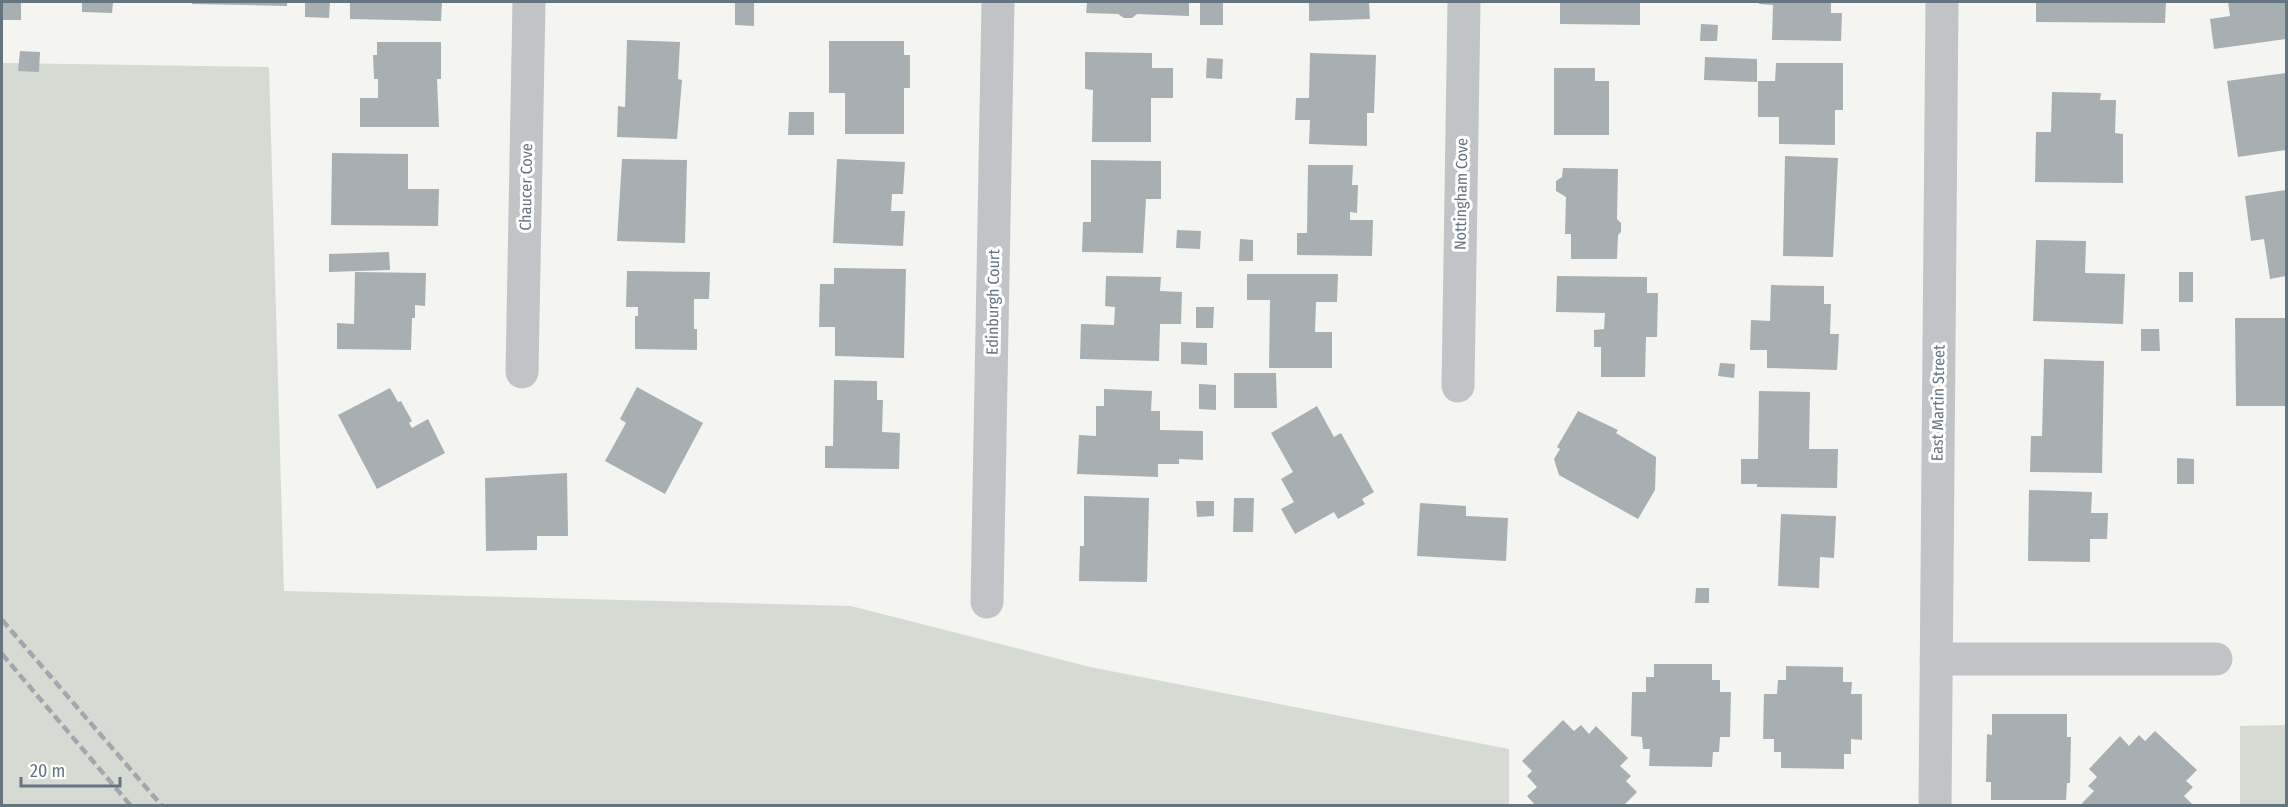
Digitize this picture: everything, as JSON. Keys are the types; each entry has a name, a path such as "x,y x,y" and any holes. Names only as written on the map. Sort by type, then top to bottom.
{"street":[{"name":"Chaucer Cove","path":"522,372 529,2"},
{"name":"Edinburgh Court","path":"987,602 998,2"},
{"name":"Nottingham Cove","path":"1458,386 1464,2"},
{"name":"East Martin Street","path":"1935,806 1942,2"},
{"path":"1936,659 2216,659"}],"shaded area":[{"path":"2,63 269,67 284,591 851,606 1090,667 1509,749 1509,806 2,806"},
{"path":"2286,725 2286,805 2240,805 2240,726"}],"building":[{"path":"2,2 21,2 21,20 2,20"},
{"path":"82,2 113,2 112,13 82,12"},
{"path":"192,2 287,2 287,6 192,4"},
{"path":"305,2 330,2 329,18 305,17"},
{"path":"350,2 442,2 441,21 350,19"},
{"path":"735,2 754,2 754,26 735,25"},
{"path":"1087,2 1189,2 1189,16 1137,14 1132,18 1124,18 1118,14 1086,13"},
{"path":"1200,2 1223,2 1223,25 1200,25"},
{"path":"1309,2 1369,2 1370,19 1309,21"},
{"path":"1560,2 1640,2 1640,25 1560,24"},
{"path":"1759,2 1831,2 1831,13 1842,13 1841,41 1772,40 1773,5 1759,4"},
{"path":"2036,2 2166,2 2165,23 2036,22"},
{"path":"2228,2 2286,2 2286,39 2214,49 2210,19 2230,16"},
{"path":"1701,24 1718,25 1717,41 1700,41"},
{"path":"627,40 680,42 678,79 682,80 677,139 617,137 618,106 625,107"},
{"path":"829,41 904,41 904,55 910,55 910,88 904,88 904,134 845,134 845,93 829,93"},
{"path":"377,42 441,42 441,79 437,79 439,127 360,127 360,98 378,98 378,79 374,79 373,55 377,55"},
{"path":"20,51 40,52 39,72 18,71"},
{"path":"1085,52 1152,53 1152,68 1173,68 1173,98 1151,98 1151,142 1092,142 1093,90 1085,89"},
{"path":"1310,53 1376,55 1374,113 1367,113 1367,146 1309,144 1310,120 1295,120 1296,98 1309,98"},
{"path":"1705,57 1757,59 1757,82 1704,80"},
{"path":"1207,58 1223,59 1222,79 1206,78"},
{"path":"1776,63 1843,63 1843,110 1835,110 1835,145 1779,144 1779,117 1758,117 1758,81 1775,81"},
{"path":"1554,68 1595,68 1595,81 1609,81 1609,135 1554,135"},
{"path":"2286,73 2286,150 2238,157 2227,81"},
{"path":"2052,92 2101,93 2100,100 2116,100 2115,133 2123,134 2123,183 2035,182 2036,132 2051,132"},
{"path":"789,112 814,112 814,135 788,135"},
{"path":"332,153 408,154 408,189 439,189 438,226 331,225"},
{"path":"1785,156 1838,158 1833,257 1783,256"},
{"path":"622,159 687,160 685,243 617,241"},
{"path":"837,159 905,162 903,194 892,194 891,211 905,211 903,246 833,243"},
{"path":"1091,160 1161,161 1161,199 1146,199 1143,253 1082,252 1083,222 1091,222"},
{"path":"1308,165 1353,165 1352,185 1358,185 1357,213 1350,212 1350,220 1373,220 1372,256 1297,255 1297,233 1307,233"},
{"path":"1563,168 1618,169 1617,219 1621,223 1621,232 1618,235 1617,259 1571,259 1571,234 1565,234 1566,197 1556,191 1556,181 1562,177"},
{"path":"2286,190 2286,276 2270,279 2264,239 2251,241 2245,196"},
{"path":"1177,230 1201,231 1200,249 1176,248"},
{"path":"1240,239 1253,240 1253,261 1239,261"},
{"path":"2036,240 2086,241 2085,273 2125,274 2123,324 2033,321"},
{"path":"389,252 390,270 329,272 329,254"},
{"path":"834,268 906,269 904,358 835,356 835,327 819,327 820,284 834,284"},
{"path":"627,271 710,272 709,299 694,299 697,350 635,349 635,316 638,316 638,307 626,307"},
{"path":"355,272 426,273 425,306 415,305 415,318 412,318 411,350 337,349 337,323 354,324"},
{"path":"2179,272 2193,272 2193,302 2179,302"},
{"path":"1247,274 1338,274 1337,302 1316,302 1315,332 1332,332 1332,368 1269,368 1270,300 1247,300"},
{"path":"1106,276 1161,277 1160,291 1182,292 1181,324 1160,324 1159,361 1080,359 1081,324 1114,325 1115,307 1105,306"},
{"path":"1557,276 1647,277 1647,293 1658,293 1657,337 1646,337 1645,377 1601,377 1601,347 1594,347 1594,330 1604,329 1605,313 1556,312"},
{"path":"1771,285 1824,286 1824,304 1831,304 1830,334 1839,334 1837,370 1767,368 1767,350 1750,350 1751,320 1770,321"},
{"path":"1196,307 1214,307 1213,328 1196,328"},
{"path":"2235,318 2286,318 2286,406 2236,406"},
{"path":"2141,329 2159,329 2160,351 2141,351"},
{"path":"1181,342 1207,343 1207,365 1181,364"},
{"path":"2044,359 2104,361 2102,473 2030,472 2031,436 2042,436"},
{"path":"1720,363 1735,364 1734,378 1718,376"},
{"path":"1234,373 1276,373 1277,408 1234,408"},
{"path":"834,380 877,381 877,400 883,400 882,432 900,433 899,469 825,468 825,446 833,446"},
{"path":"1199,384 1216,385 1216,410 1199,409"},
{"path":"637,387 703,423 665,494 605,461 626,423 620,419"},
{"path":"390,388 398,402 401,401 412,421 409,423 412,428 428,419 445,453 377,489 338,415"},
{"path":"1104,389 1152,391 1151,411 1160,411 1160,430 1203,431 1203,460 1179,459 1179,464 1158,464 1158,477 1077,474 1079,435 1096,436 1096,406 1104,406"},
{"path":"1759,391 1810,392 1809,449 1838,449 1837,488 1757,487 1757,484 1741,484 1741,459 1758,459"},
{"path":"1317,406 1334,437 1341,433 1374,492 1362,499 1365,504 1338,519 1334,512 1295,534 1281,509 1294,502 1281,479 1293,472 1271,433"},
{"path":"1578,411 1618,430 1616,433 1656,457 1655,490 1638,519 1559,475 1554,459 1560,449 1557,447"},
{"path":"2177,458 2194,459 2194,484 2177,484"},
{"path":"567,473 568,536 537,536 537,550 486,551 485,478"},
{"path":"2029,490 2092,492 2091,513 2108,513 2107,539 2090,539 2090,562 2028,561"},
{"path":"1084,496 1149,498 1147,582 1079,581 1080,546 1084,546"},
{"path":"1234,498 1254,498 1253,532 1233,532"},
{"path":"1196,501 1214,501 1214,516 1197,517"},
{"path":"1420,503 1466,506 1466,516 1508,518 1506,561 1417,556"},
{"path":"1781,514 1836,516 1834,558 1820,557 1819,588 1778,586"},
{"path":"1696,588 1709,588 1709,603 1695,603"},
{"path":"1654,664 1712,664 1712,680 1720,680 1720,692 1731,692 1730,737 1720,737 1719,752 1713,752 1712,767 1649,766 1650,749 1643,749 1642,737 1631,736 1632,692 1646,692 1646,677 1654,677"},
{"path":"1786,666 1843,667 1843,682 1852,682 1851,694 1862,694 1862,740 1851,739 1851,754 1844,754 1844,769 1781,768 1781,752 1774,752 1774,739 1763,739 1764,694 1777,694 1778,680 1786,680"},
{"path":"1992,714 2067,714 2067,737 2071,737 2070,783 2067,783 2066,800 1991,800 1991,782 1986,782 1987,734 1992,735"},
{"path":"1563,720 1574,731 1581,725 1589,734 1596,726 1628,758 1620,766 1631,776 1626,781 1637,792 1623,806 1536,806 1527,796 1537,787 1527,776 1532,771 1522,761"},
{"path":"2155,731 2197,770 2186,781 2193,787 2184,796 2192,804 2190,806 2085,806 2082,803 2094,791 2088,786 2097,777 2089,769 2120,736 2129,746 2139,735 2145,741"}],"railway":[{"path":"2,620 162,806"},
{"path":"2,654 131,806"}]}
